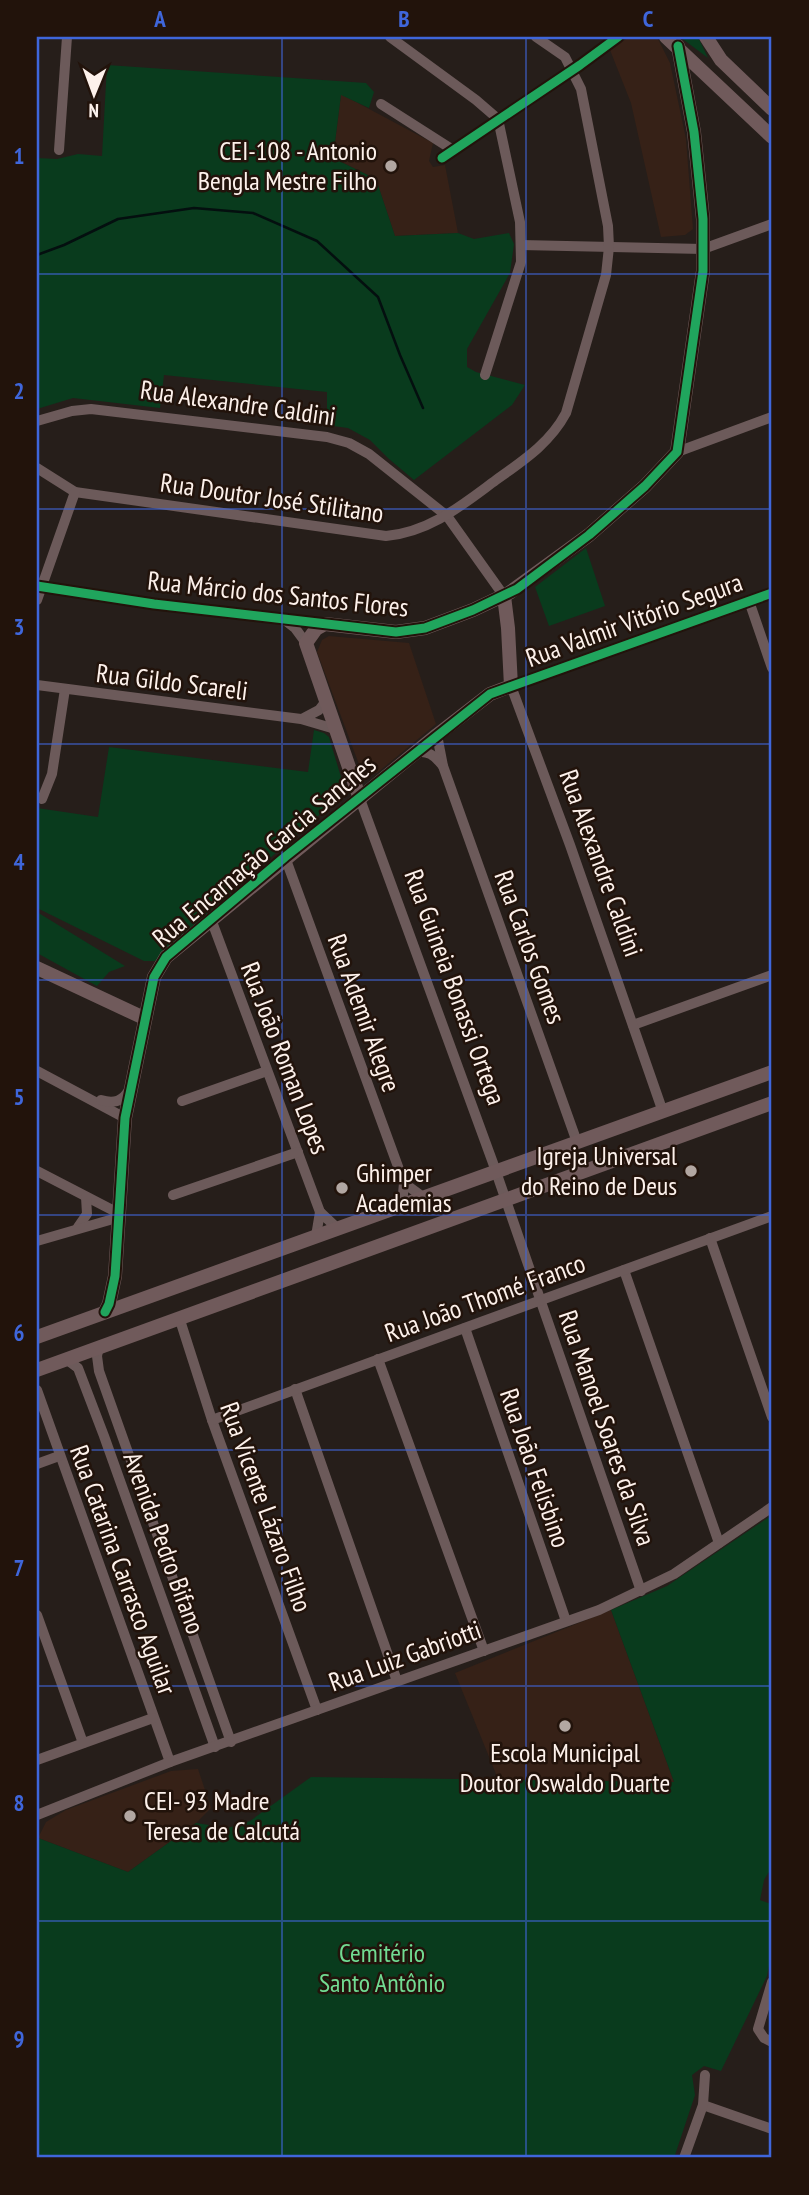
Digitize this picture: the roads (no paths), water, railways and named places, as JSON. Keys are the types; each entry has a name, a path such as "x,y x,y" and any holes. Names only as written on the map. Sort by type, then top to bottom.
{"street":[{"path":"59,150 67,37"},
{"path":"390,37 498,119 520,222 521,245 520,262 485,375"},
{"name":"Rua Doutor José Stilitano","path":"37,468 75,492 386,536 404,534 447,516 541,447 557,430 566,412 606,275 609,247 608,226 591,130 581,89 565,57 536,37"},
{"path":"442,158 618,37"},
{"path":"706,37 721,60 772,109"},
{"path":"672,41 772,137"},
{"path":"672,41 694,132 703,219 703,271 699,308 677,452 772,417"},
{"path":"381,104 453,150"},
{"path":"521,245 703,248 772,224"},
{"name":"Rua Alexandre Caldini","path":"37,421 72,411 111,410 327,437 349,443 369,454 447,516 504,596 511,686 570,845 663,1112"},
{"name":"Rua Márcio dos Santos Flores","path":"39,586 154,604 396,632 425,628 473,610 517,589 589,535 677,452"},
{"path":"37,600 39,586 75,492"},
{"name":"Rua Valmir Vitório Segura","path":"511,686 772,593"},
{"path":"749,601 772,668"},
{"path":"473,610 492,611 501,616 508,628"},
{"name":"Rua Guineia Bonassi Ortega","path":"283,619 295,628 306,643 367,820 506,1199"},
{"path":"306,643 316,629 326,624"},
{"name":"Rua Gildo Scareli","path":"37,685 301,719 335,729"},
{"name":"Rua Encarnação Garcia Sanches","path":"105,1312 116,1276 126,1111 153,977 166,957 285,857 490,694 511,686"},
{"path":"42,799 52,774 65,689"},
{"path":"301,719 319,710 326,701"},
{"name":"Rua Carlos Gomes","path":"438,735 443,766 577,1142"},
{"path":"414,754 420,752 433,755 443,766"},
{"path":"349,767 361,779 373,783 381,782"},
{"path":"337,817 354,813 367,820"},
{"name":"Rua Ademir Alegre","path":"285,857 404,1184 402,1205"},
{"name":"Rua João Roman Lopes","path":"211,919 320,1212 337,1228"},
{"path":"37,968 144,1018"},
{"path":"633,1025 772,975"},
{"path":"114,1006 126,1006 138,1000 153,977"},
{"path":"37,1071 84,1095 126,1111"},
{"path":"182,1101 267,1071"},
{"path":"37,1337 772,1072"},
{"path":"110,1102 126,1096 130,1088"},
{"path":"84,1095 110,1102 126,1111"},
{"path":"40,1369 772,1103"},
{"path":"173,1195 298,1152"},
{"path":"37,1171 120,1215"},
{"path":"86,1197 100,1199 113,1195 122,1181"},
{"path":"404,1184 423,1197"},
{"path":"78,1227 87,1214 86,1197"},
{"name":"Rua Manoel Soares da Silva","path":"506,1199 641,1591"},
{"name":"Rua João Roman Lopes","path":"316,1236 320,1212"},
{"path":"37,1241 120,1215"},
{"name":"Rua João Thomé Franco","path":"212,1420 772,1216"},
{"path":"78,1227 94,1226 110,1230 118,1243"},
{"path":"710,1238 772,1417"},
{"path":"624,1270 719,1543"},
{"path":"116,1276 123,1295 139,1299"},
{"name":"Rua Vicente Lázaro Filho","path":"179,1317 212,1420 317,1710"},
{"path":"37,1344 63,1334 86,1319"},
{"name":"Rua João Felisbino","path":"465,1328 566,1621"},
{"name":"Avenida Pedro Bifano","path":"99,1347 99,1371 231,1742"},
{"name":"Avenida Pedro Bifano","path":"65,1359 78,1368 215,1747"},
{"path":"378,1359 484,1651"},
{"name":"Rua Catarina Carrasco Aguilar","path":"40,1369 37,1390 170,1762"},
{"path":"295,1389 397,1681"},
{"path":"104,1436 120,1429"},
{"path":"37,1464 59,1456"},
{"name":"Rua Luiz Gabriotti","path":"37,1815 170,1762 599,1610 674,1574 772,1507"},
{"path":"37,1615 83,1743"},
{"path":"37,1760 153,1718"},
{"path":"772,1982 758,2029 764,2038 772,2042"},
{"path":"684,2158 703,2105 705,2075"},
{"path":"703,2105 772,2129"}],"waterway":[{"path":"37,255 118,219 194,208 253,213 317,241 378,297 423,408"}],"place":[{"name":"CEI-108 - Antonio Bengla Mestre Filho","path":"391,166"},
{"name":"Igreja Universal do Reino de Deus","path":"691,1171"},
{"name":"Ghimper Academias","path":"342,1188"},
{"name":"Escola Municipal Doutor Oswaldo Duarte","path":"565,1726"},
{"name":"CEI- 93 Madre Teresa de Calcutá","path":"130,1816"}],"park label":[{"name":"Cemitério Santo Antônio","path":"382,1968"}]}
